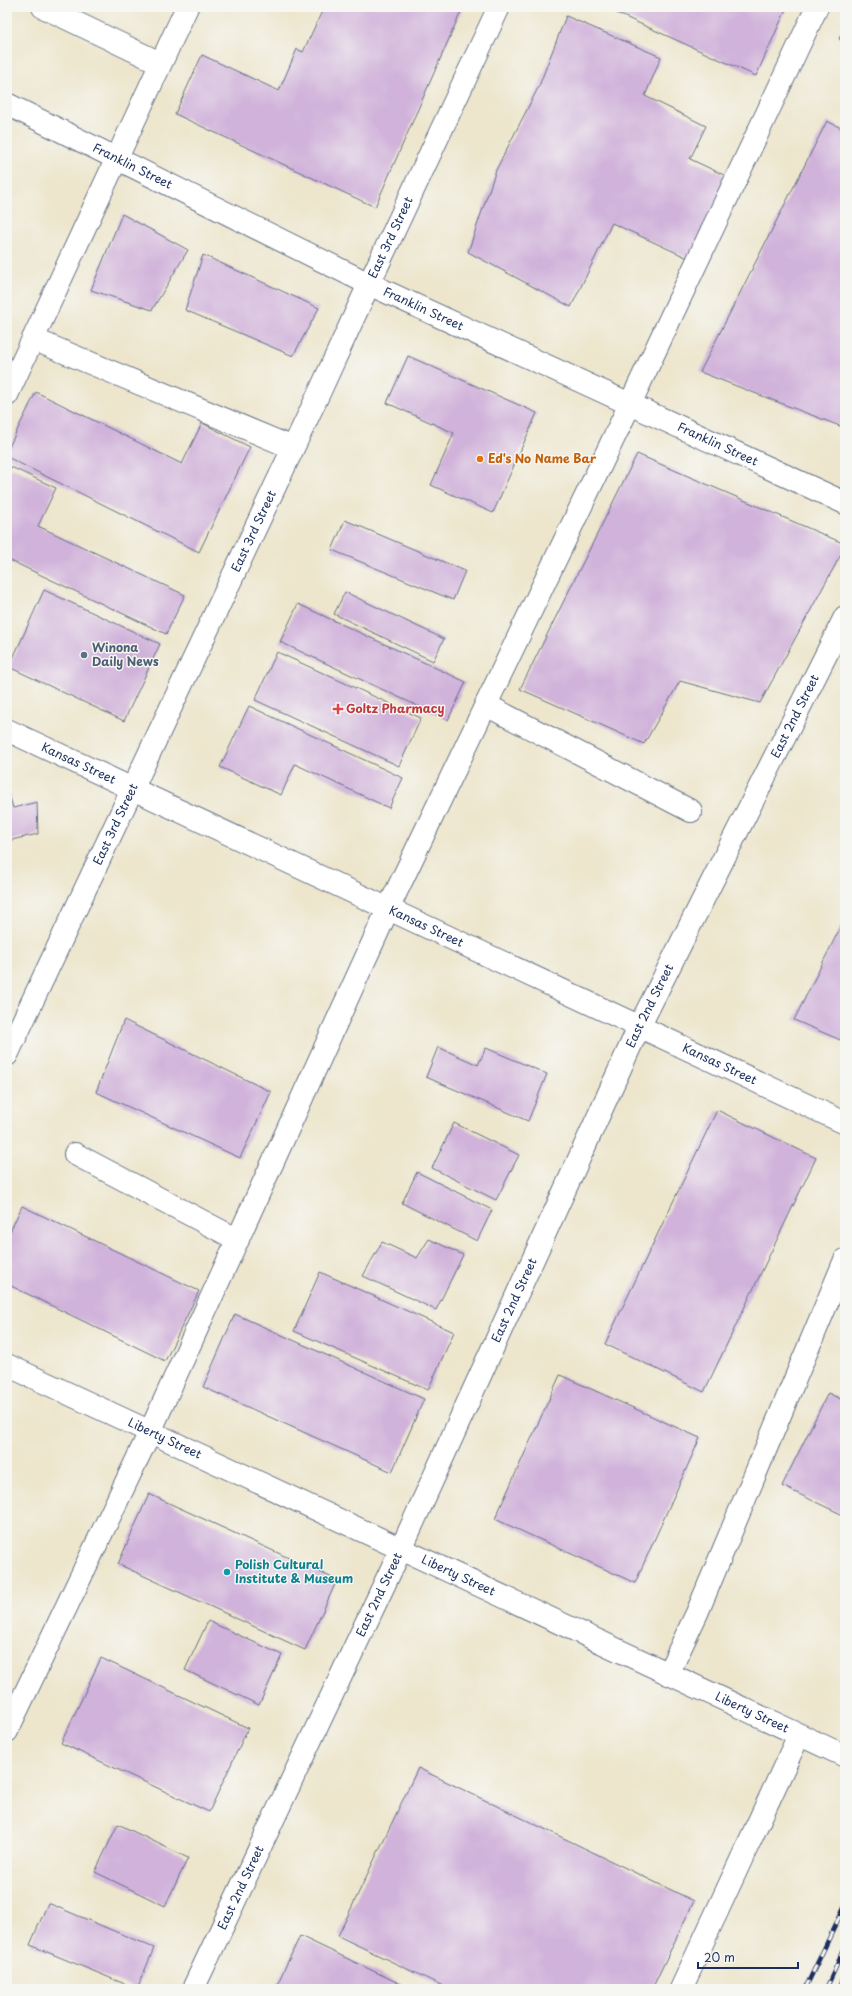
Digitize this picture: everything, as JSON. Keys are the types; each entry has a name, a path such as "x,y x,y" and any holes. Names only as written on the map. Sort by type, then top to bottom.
{"street":[{"path":"43,7 160,63"},
{"path":"7,395 187,7"},
{"name":"East 3rd Street","path":"7,1055 499,7"},
{"path":"7,1731 150,1432 388,909 630,404 817,7"},
{"name":"Franklin Street","path":"7,104 369,284 845,503"},
{"path":"33,339 293,448"},
{"name":"East 2nd Street","path":"193,1989 401,1549 639,1027 845,617"},
{"path":"486,705 691,811"},
{"name":"Kansas Street","path":"7,730 845,1123"},
{"path":"75,1154 238,1240"},
{"path":"668,1674 697,1613 845,1260"},
{"name":"Liberty Street","path":"7,1365 845,1756"},
{"path":"681,1989 798,1735"}],"building":[{"path":"324,7 463,7 375,207 175,114 202,55 279,91 297,49 303,52"},
{"path":"603,7 787,7 756,76"},
{"path":"566,16 661,57 645,96 706,126 690,159 728,177 690,259 612,223 571,307 468,252 496,170 539,86"},
{"path":"845,25 845,41 839,39"},
{"path":"827,121 845,130 845,428 700,372"},
{"path":"122,214 188,250 152,310 91,290"},
{"path":"203,255 319,308 293,356 185,310"},
{"name":"Ed's No Name Bar","path":"408,356 537,413 493,513 431,485 454,433 387,403"},
{"path":"36,392 182,464 202,423 250,447 199,552 7,457 7,451"},
{"path":"637,454 845,544 845,547 760,703 680,681 644,744 520,689"},
{"path":"11,467 56,488 38,526 185,595 166,634 7,559 7,476"},
{"path":"345,520 465,571 453,600 332,550"},
{"name":"Winona Daily News","path":"44,590 160,644 124,721 9,667"},
{"path":"345,592 444,639 433,661 334,614"},
{"path":"298,604 466,682 448,720 280,642"},
{"name":"Goltz Pharmacy","path":"277,652 421,718 399,766 255,700"},
{"path":"249,706 403,778 389,808 295,764 281,795 220,767"},
{"path":"7,788 13,808 37,802 38,834 7,841"},
{"path":"845,918 845,1042 794,1020"},
{"path":"124,1020 271,1092 240,1158 96,1092"},
{"path":"438,1047 478,1065 486,1048 547,1074 528,1121 426,1077"},
{"path":"717,1110 816,1158 704,1392 605,1344"},
{"path":"454,1123 519,1155 496,1200 432,1168"},
{"path":"417,1172 492,1210 477,1241 402,1203"},
{"path":"22,1206 199,1291 165,1361 7,1284 7,1238"},
{"path":"429,1239 463,1255 436,1310 363,1276 382,1242 417,1258"},
{"path":"320,1272 454,1332 428,1390 294,1331"},
{"path":"235,1314 424,1399 392,1472 203,1387"},
{"path":"560,1375 700,1438 635,1583 495,1519"},
{"path":"828,1393 845,1401 845,1516 782,1486"},
{"name":"Polish Cultural Institute & Museum","path":"149,1494 337,1580 305,1650 118,1564"},
{"path":"208,1621 282,1655 259,1705 185,1670"},
{"path":"101,1658 248,1728 209,1812 61,1743"},
{"path":"418,1768 694,1901 652,1989 449,1989 338,1936"},
{"path":"118,1824 188,1858 165,1906 95,1872"},
{"path":"48,1903 154,1948 137,1989 30,1945"},
{"path":"300,1936 411,1989 275,1989"}],"railway":[{"path":"805,1989 845,1905"},
{"path":"826,1989 845,1947"},
{"path":"840,1989 845,1973"}],"place":[{"name":"Ed's No Name Bar","path":"480,459"},
{"name":"Winona Daily News","path":"84,655"},
{"name":"Goltz Pharmacy","path":"338,709"},
{"name":"Polish Cultural Institute & Museum","path":"227,1572"}]}
